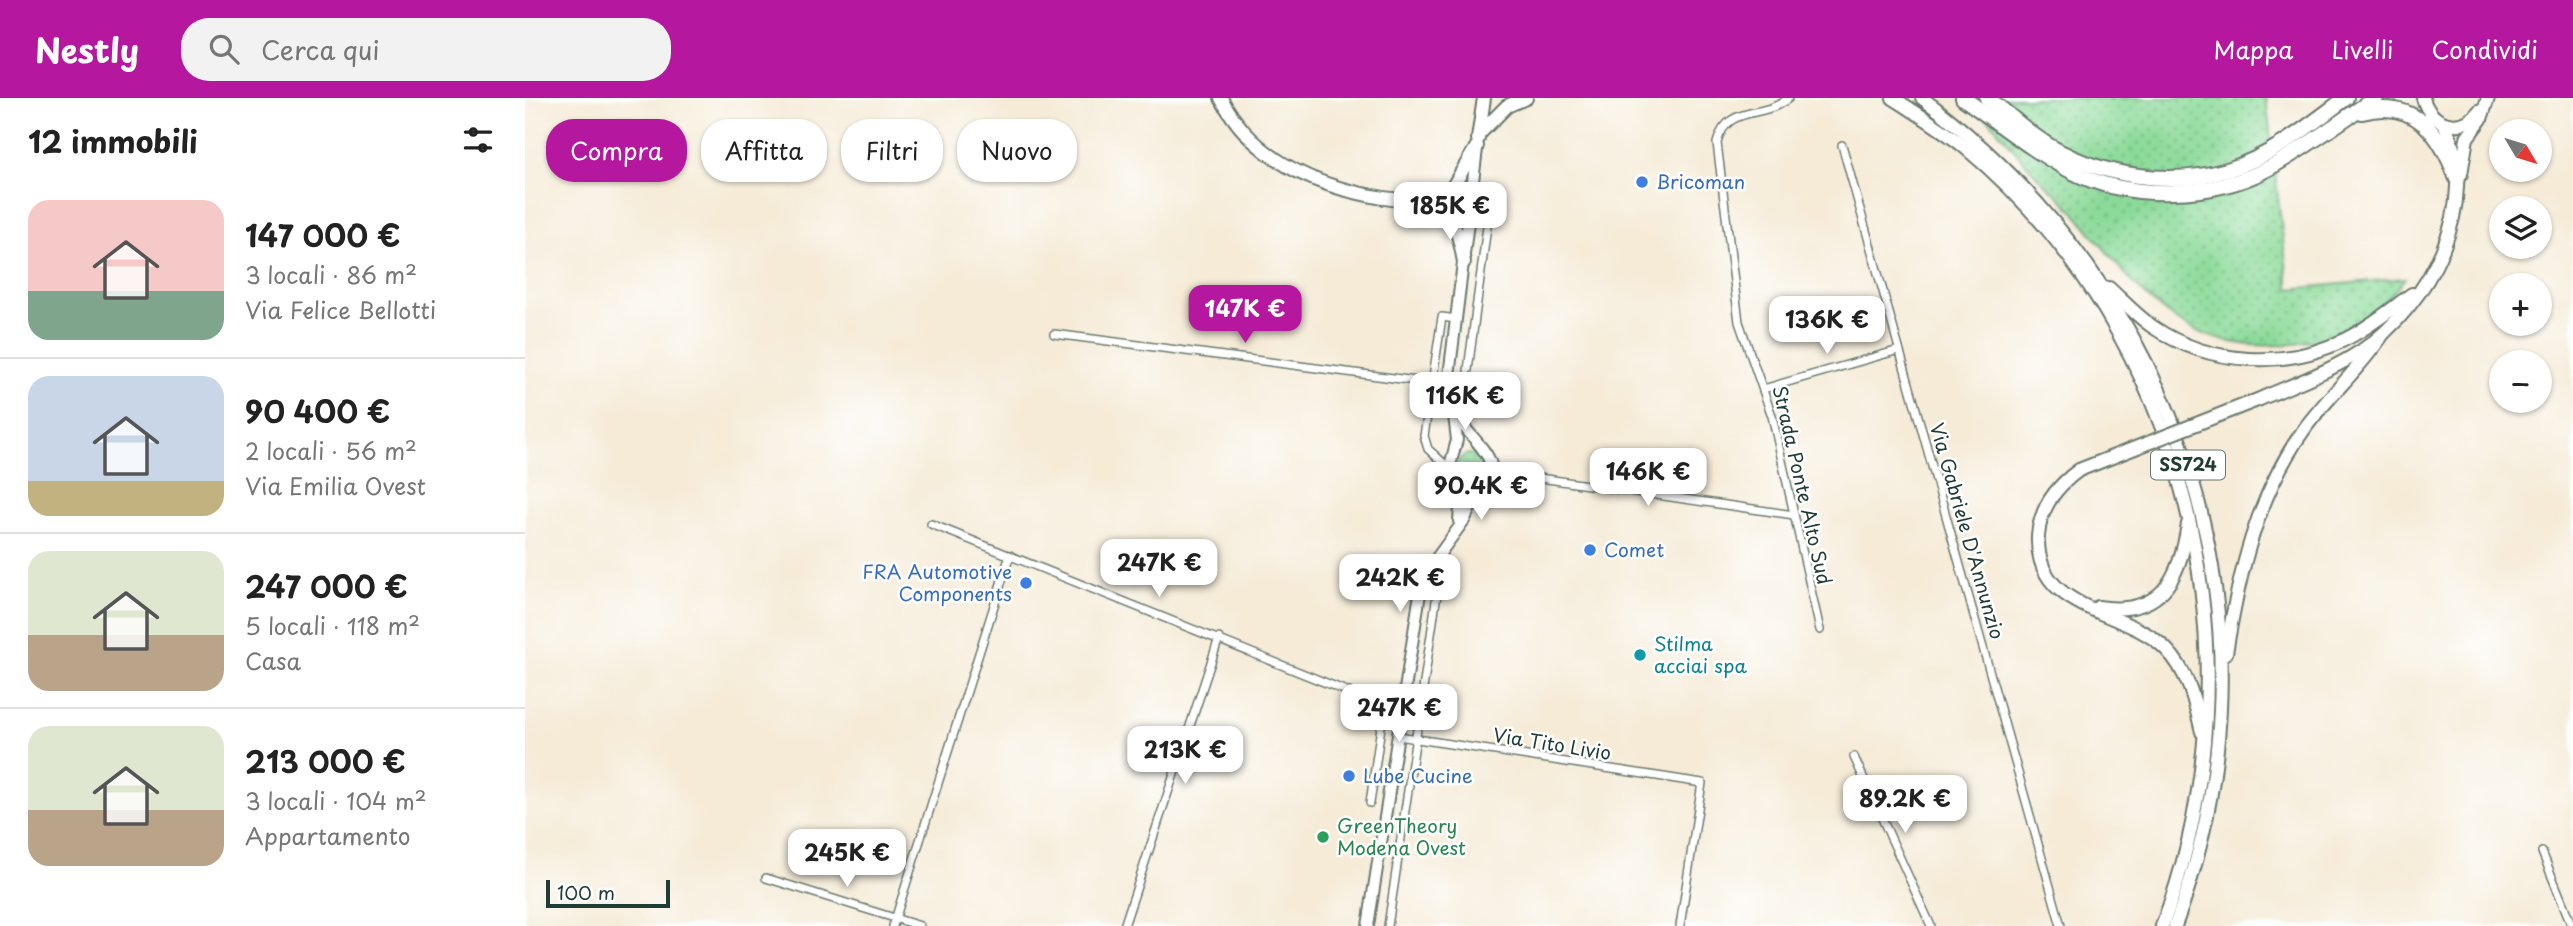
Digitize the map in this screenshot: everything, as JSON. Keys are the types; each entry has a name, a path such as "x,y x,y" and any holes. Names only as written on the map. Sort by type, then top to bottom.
{"highway":[{"path":"1963,98 2040,154 2076,174 2102,183 2169,192 2217,187 2266,170 2320,138 2376,98"},
{"path":"1987,98 2050,147 2084,161 2143,177 2173,178 2227,170 2292,139 2346,98"},
{"path":"2348,116 2382,106 2413,116 2441,140 2457,178"}],"main road":[{"path":"1221,98 1250,138 1294,170 1350,191 1436,208 1456,228 1464,262"},
{"path":"1452,536 1460,519 1462,502 1449,459 1457,440 1449,376 1483,98"},
{"path":"1415,202 1452,188 1461,178 1478,140 1507,106 1525,98"},
{"name":"SS724","path":"1893,98 1967,149 2013,192 2070,258 2123,341 2143,381 2189,513 2200,569 2208,635 2208,709 2190,827 2162,926"},
{"name":"SS724","path":"1922,98 1960,127 2019,183 2080,252 2133,335 2153,376 2187,461 2207,538 2222,674 2218,756 2205,827 2175,926"},
{"path":"2423,98 2429,113 2444,124 2451,138 2457,178"},
{"path":"2457,178 2467,138 2481,119 2486,98"},
{"path":"2222,674 2247,550 2271,484 2305,428 2343,380 2368,356 2421,288 2450,232 2459,138 2466,123 2477,114 2486,98"},
{"path":"2444,124 2466,123"},
{"path":"2095,275 2151,326 2187,346 2231,359 2273,359 2316,352 2364,330 2421,288"},
{"path":"2204,742 2186,680 2168,651 2138,627 2079,604 2055,587 2040,556 2040,521 2051,497 2063,482 2079,470 2260,398 2360,351 2383,334"},
{"path":"1369,926 1421,587 1433,563 1465,519 1480,487 1489,478 1490,461 1455,413"},
{"path":"1449,459 1467,447 1482,451"},
{"path":"1455,484 1467,489 1480,487"},
{"path":"2079,604 2113,609 2141,604 2160,593 2176,574 2182,561 2189,513"}],"street":[{"name":"Strada Ponte Alto Sud","path":"1789,98 1781,105 1736,117 1721,128 1717,143 1739,322 1763,389 1819,629"},
{"name":"Via Gabriele D'Annunzio","path":"1842,145 2061,926"},
{"path":"1468,370 1488,219"},
{"path":"1464,262 1482,264"},
{"path":"1449,459 1428,449 1424,436 1442,317 1456,319"},
{"path":"1054,334 1432,383"},
{"path":"1763,389 1899,349"},
{"path":"1490,461 1506,473"},
{"path":"1489,478 1506,473 1794,515"},
{"path":"932,524 1401,713"},
{"path":"894,922 1010,555"},
{"path":"1388,926 1441,566"},
{"path":"1124,926 1219,638"},
{"path":"1370,803 1384,706"},
{"name":"Via Tito Livio","path":"1398,736 1702,783 1680,926"},
{"path":"1854,757 1931,926"},
{"path":"2542,852 2572,926"},
{"path":"766,878 894,922 920,926"}],"green space":[{"path":"1968,98 2266,98 2289,289 2405,278 2383,303 2357,323 2328,337 2312,341 2255,345 2221,340 2192,329 2166,313 2143,293 2071,209 2038,177"},
{"path":"1471,454 1477,455 1485,463 1485,475 1477,483 1471,484 1465,483 1457,475 1456,469 1457,463 1465,455"}],"place":[{"name":"Bricoman","path":"1642,182"},
{"name":"Comet","path":"1590,550"},
{"name":"FRA Automotive Components","path":"1026,583"},
{"name":"Stilma acciai spa","path":"1640,655"},
{"name":"Lube Cucine","path":"1349,776"},
{"name":"GreenTheory Modena Ovest","path":"1323,837"}]}
